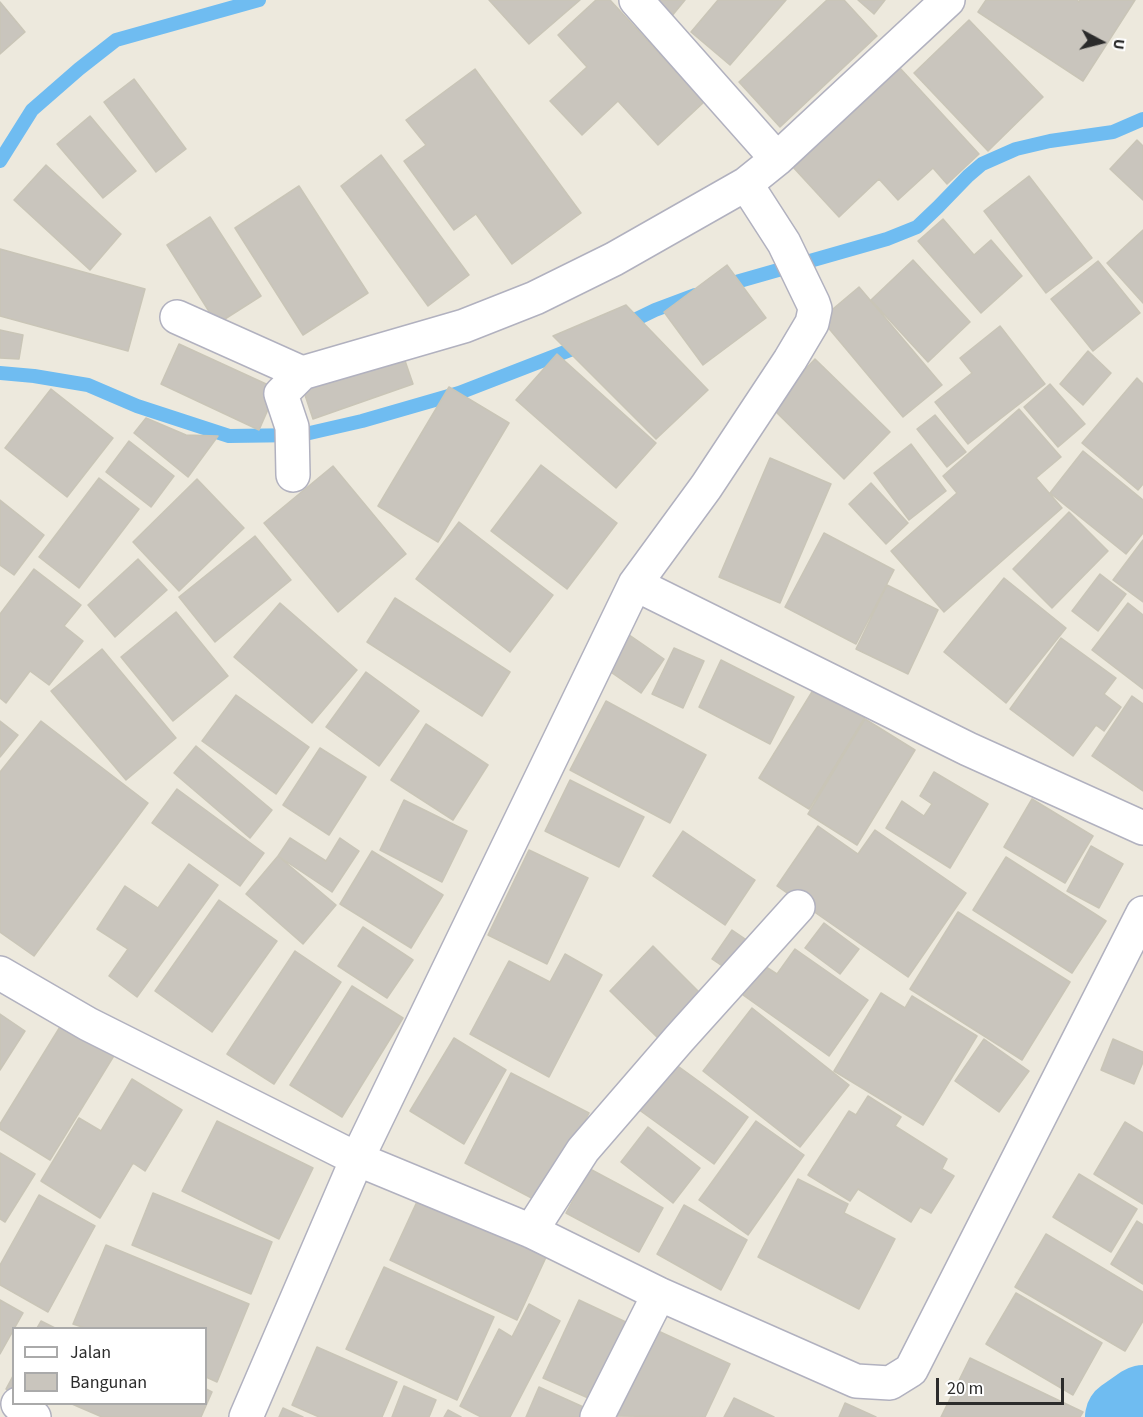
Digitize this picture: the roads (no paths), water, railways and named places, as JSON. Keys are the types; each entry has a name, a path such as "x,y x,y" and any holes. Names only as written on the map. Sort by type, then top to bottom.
{"street":[{"path":"636,0 777,159"},
{"path":"293,475 292,427 282,394 302,373 464,326 535,298 614,260 746,184 777,159 948,0"},
{"path":"246,1417 357,1159 635,584 706,487 790,360 812,322 813,303 784,243 746,184"},
{"path":"177,317 302,373"},
{"path":"635,584 968,749 1143,828"},
{"path":"531,1231 583,1150 798,907"},
{"path":"0,973 88,1023 357,1159 531,1231 659,1293 856,1381 890,1383 911,1370 1143,913"},
{"path":"597,1417 659,1293"},
{"path":"0,1389 12,1398"},
{"path":"19,1405 34,1417"}],"waterway":[{"path":"0,161 32,110 116,40 259,0"},
{"path":"722,286 887,239 917,227 982,164 1016,149 1050,141 1113,132 1143,119"},
{"path":"622,326 655,310 695,295"},
{"path":"0,373 88,385 137,406 229,436 301,435 362,421 459,393 583,345"},
{"path":"1123,1417 1143,1403"}]}
